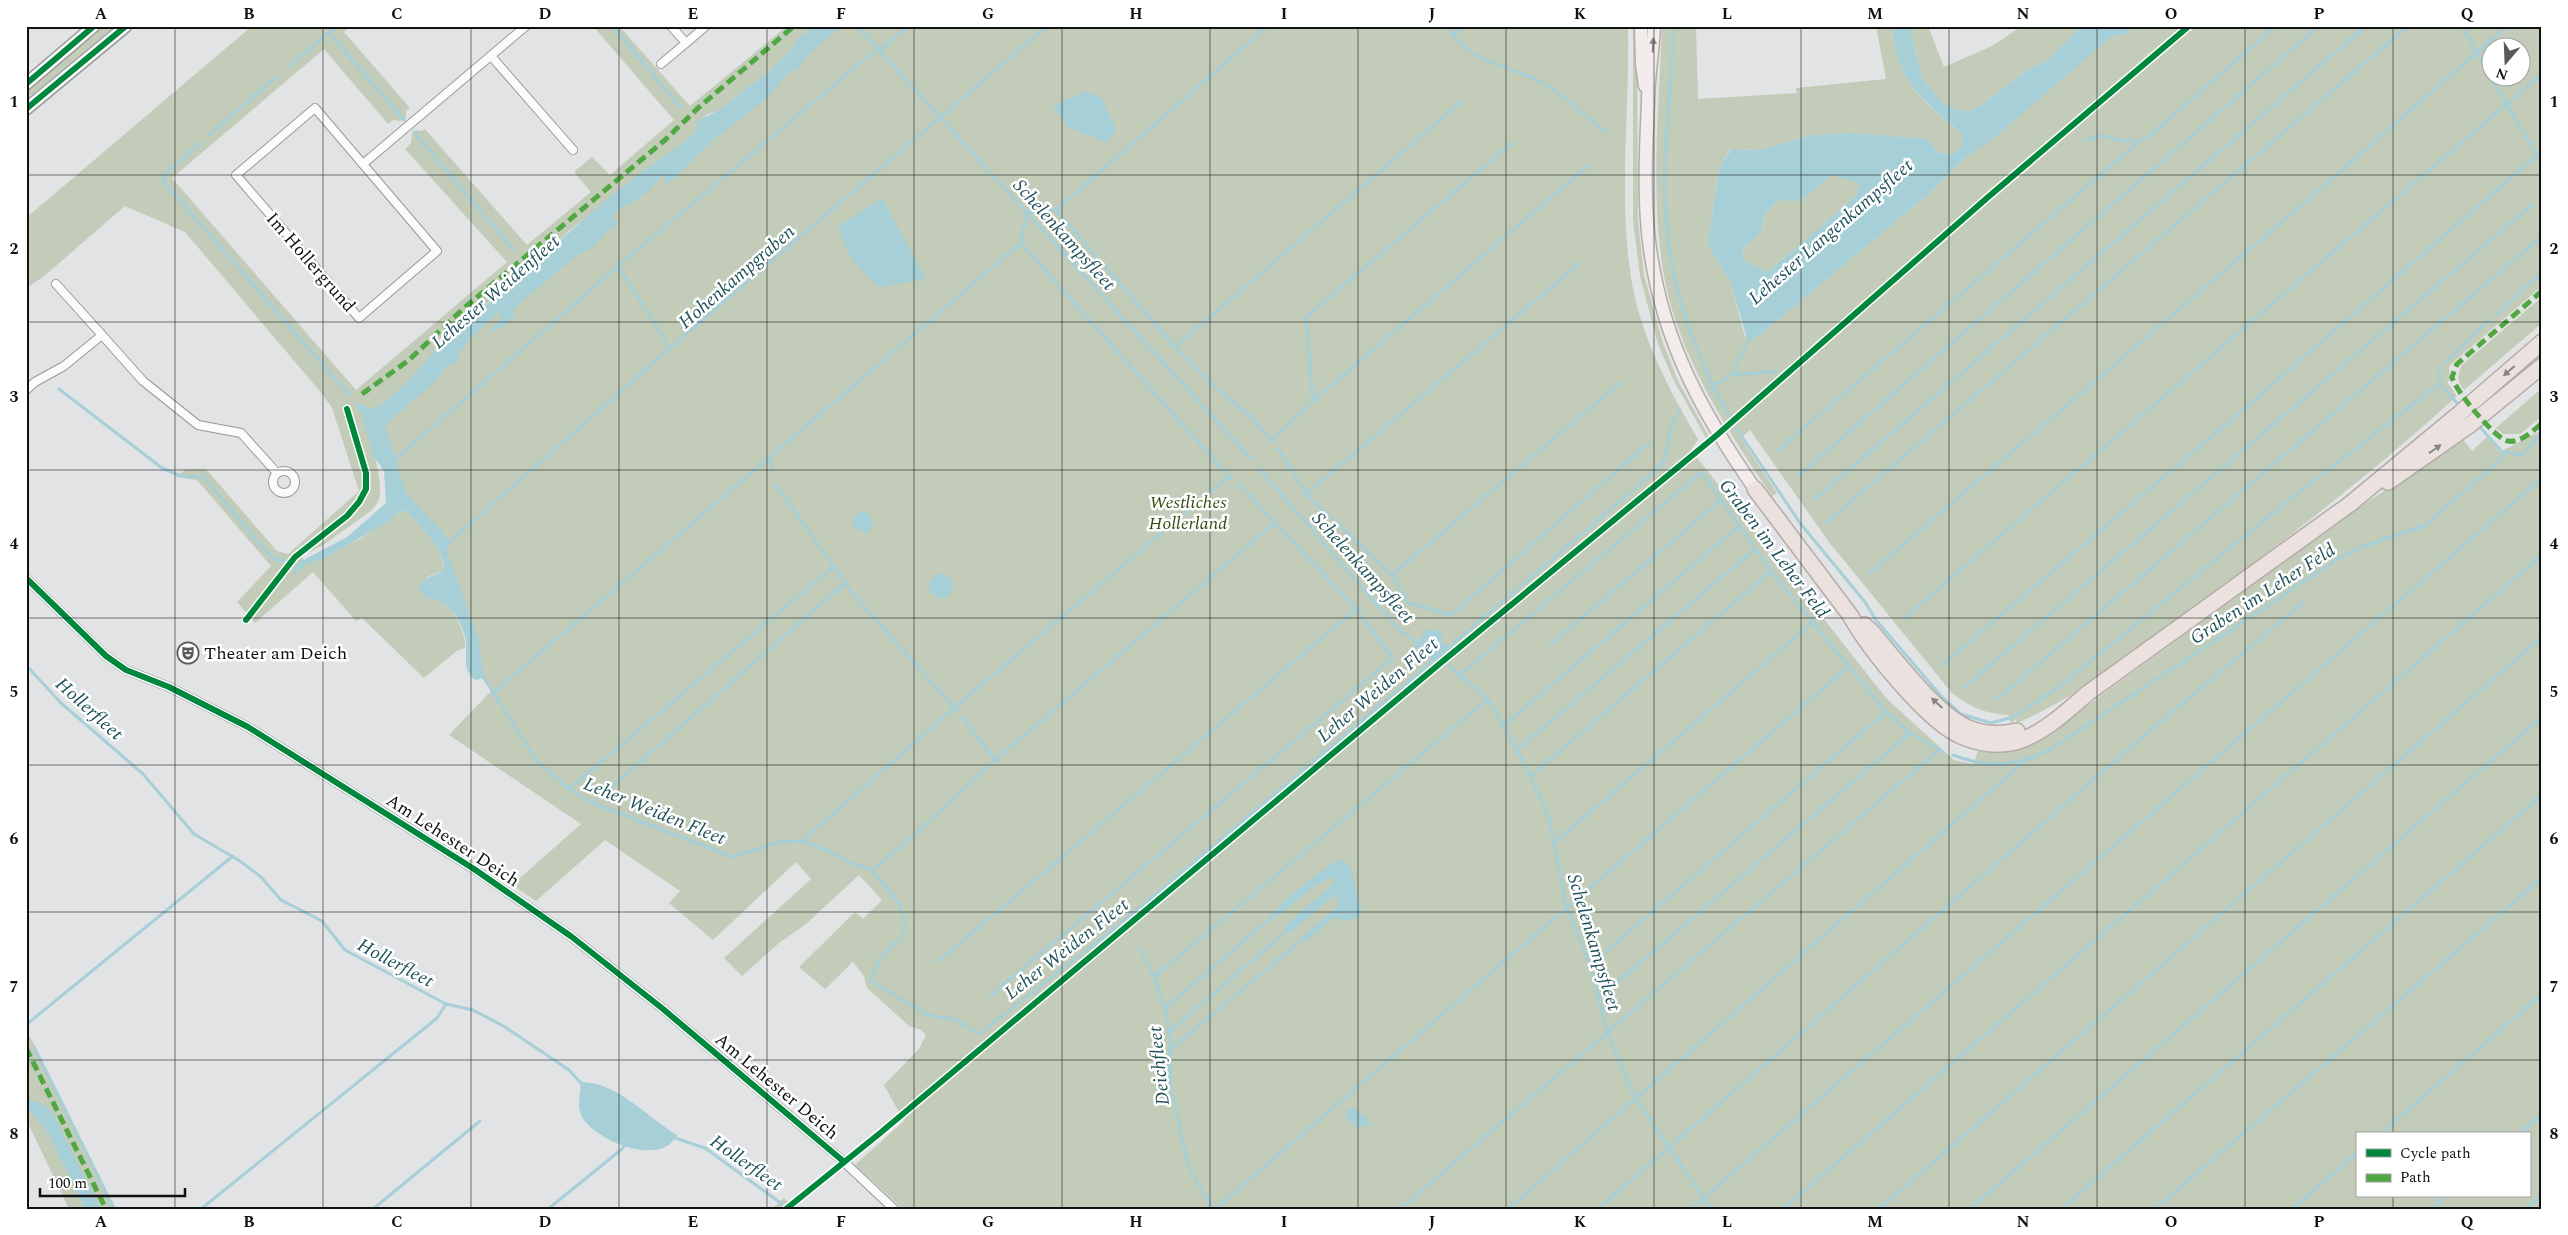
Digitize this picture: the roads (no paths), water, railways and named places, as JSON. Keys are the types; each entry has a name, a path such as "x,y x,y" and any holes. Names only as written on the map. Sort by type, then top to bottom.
{"highway":[{"path":"1755,489 1850,616 1861,635 1907,689 1945,726 1962,737 1981,743 2015,742 2033,735 2064,714 2088,693 2350,504 2542,342"},
{"path":"2350,504 2406,470 2472,424 2540,368"}],"main road":[{"path":"26,84 94,26"},
{"path":"26,110 126,26"},
{"path":"1641,26 1642,64 1648,99"},
{"path":"1654,26 1653,62 1648,99 1647,211 1649,248 1658,296 1673,345 1700,402 1718,435 1755,489"}],"street":[{"path":"363,164 526,26"},
{"path":"671,26 686,43"},
{"path":"661,64 706,26"},
{"path":"491,56 573,150"},
{"name":"Im Hollergrund","path":"315,108 363,164 437,251 358,318 236,175 315,108"},
{"path":"56,284 143,381 198,425 241,433 277,474"},
{"path":"26,390 35,382 64,366 102,335"},
{"name":"Am Lehester Deich","path":"26,578 106,656 126,670 169,687 248,727 474,869 572,937 663,1009 843,1161 894,1209"}],"water":[{"path":"816,26 841,26 810,53 798,69 790,72 768,97 710,143 670,182 666,184 664,182 666,178 662,176 644,195 616,212 611,220 617,220 619,224 608,230 596,244 580,253 519,304 513,310 515,315 506,325 492,332 491,330 502,317 499,312 469,340 457,356 458,361 443,370 436,381 385,425 406,493 448,538 448,554 478,638 484,678 475,680 470,675 466,665 465,637 452,610 440,601 427,599 418,588 426,579 442,572 444,566 438,549 432,540 406,511 399,512 386,523 323,559 307,564 293,576 296,564 347,537 386,503 384,471 373,455 362,414 355,404 359,403 371,409 391,397 412,377 447,335 476,309 485,306 500,294 511,290 522,274 533,273 532,269 537,262 592,212 630,181 683,143 695,132 697,121 719,110 768,72 789,52 800,37"},
{"path":"1892,26 1909,26 1923,80 1941,101 1959,111 1974,110 2029,69 2049,59 2082,26 2135,26 2126,34 2112,36 1995,137 1965,158 1931,192 1760,335 1748,342 1730,281 1709,247 1709,235 1719,169 1731,149 1761,150 1812,135 1851,133 1928,139 1937,152 1952,154 1961,145 1963,140 1961,133 1913,88 1900,62","holes":["1831,175 1860,183 1856,196 1768,272 1745,262 1742,250 1762,231 1764,214 1779,200 1801,201"]},
{"path":"1085,91 1101,97 1116,129 1107,143 1068,127 1053,106"},
{"path":"882,198 926,279 880,287 858,267 849,254 838,227"},
{"path":"859,511 868,513 872,520 872,527 866,534 854,527 852,522"},
{"path":"941,574 946,575 952,581 952,591 946,597 941,598 936,597 930,591 929,586 930,581 936,575"},
{"path":"1427,629 1441,632 1443,644 1453,646 1436,662 1414,647"},
{"path":"1339,859 1348,864 1352,872 1361,907 1359,916 1352,920 1334,918 1308,940 1297,944 1303,936 1338,906 1337,897 1332,897 1294,930 1282,935 1286,925 1330,887 1334,882 1332,878 1325,880 1308,891 1274,918 1266,922 1288,898 1322,870"},
{"path":"581,1082 607,1088 619,1094 677,1135 669,1145 657,1149 644,1150 614,1142 600,1135 589,1126 580,1114"},
{"path":"26,1095 31,1101 41,1103 52,1112 101,1209 85,1209 46,1130 27,1107 29,1103"},
{"path":"1355,1108 1370,1120 1369,1126 1355,1127 1346,1117 1347,1109"}],"waterway":[{"path":"288,67 337,26"},
{"path":"613,26 680,107"},
{"name":"Schelenkampsfleet","path":"857,26 1252,460"},
{"path":"392,462 618,266 877,49 884,47 908,26"},
{"name":"Hohenkampgraben","path":"446,545 670,348 1047,26"},
{"path":"493,693 1021,243 1027,212 1056,210 1268,26"},
{"path":"1448,26 1456,39 1466,48 1478,56 1546,85 1607,133"},
{"path":"1453,35 1463,26"},
{"name":"Lehester Langenkampsfleet","path":"1673,26 1665,159 1665,194 1671,260 1687,323 1712,384 1728,414"},
{"path":"2084,141 2102,135 2121,141 2140,141 2155,131 2276,26"},
{"path":"1799,475 2319,26"},
{"path":"1816,498 2366,26"},
{"path":"1826,523 2408,26"},
{"path":"2462,26 2480,58"},
{"path":"1870,573 2325,185 2507,26"},
{"path":"329,33 404,120"},
{"path":"1904,618 2542,74"},
{"path":"209,135 277,76"},
{"path":"1942,665 2244,409 2537,155 2497,88"},
{"path":"1175,347 1462,101"},
{"name":"Lehester Weidenfleet","path":"414,132 513,249"},
{"path":"1777,451 2140,141"},
{"path":"200,143 165,174 163,181 350,396"},
{"path":"1313,401 1306,317 1512,143"},
{"path":"1271,441 1313,401 1589,165"},
{"path":"1963,688 2533,204"},
{"path":"1056,210 1175,347 1224,395 1249,415 1272,442"},
{"path":"1996,700 2542,236"},
{"path":"1021,243 1231,479"},
{"path":"1306,494 1580,263"},
{"path":"618,266 670,348"},
{"name":"Graben im Leher Feld","path":"2496,315 2542,272"},
{"name":"Graben im Leher Feld","path":"2445,363 2490,319"},
{"name":"Lehester Langenkampsfleet","path":"1709,388 1731,375 1748,342"},
{"name":"Graben im Leher Feld","path":"2440,368 2439,384 2460,406"},
{"path":"1731,375 1777,371"},
{"path":"1392,575 1620,383"},
{"path":"1737,429 1800,523 1865,602 1876,620 1942,697 1961,714 1991,723 2013,717 2055,690 2289,500 2439,384"},
{"path":"59,389 162,468 181,476 204,477 266,552 277,560 287,561"},
{"name":"Leher Weiden Fleet","path":"1449,647 1653,473 1664,461 1672,422 1680,410"},
{"name":"Graben im Leher Feld","path":"2478,425 2504,454"},
{"path":"2504,454 2506,452 2523,455 2542,432"},
{"path":"1278,448 1306,494 1392,575 1408,603 1451,615 1649,443"},
{"name":"Graben im Leher Feld","path":"1953,755 1978,762 2001,764 2023,760 2048,751 2344,555 2361,547 2424,526 2488,471 2504,454"},
{"path":"768,458 772,470"},
{"name":"Schelenkampsfleet","path":"1258,467 1399,630 1418,643"},
{"name":"Graben im Leher Feld","path":"1459,676 1699,474 1703,474 1771,571 1886,712 1910,733 1943,752"},
{"path":"802,841 954,708 1229,476"},
{"path":"1691,1209 2542,478"},
{"path":"991,995 1393,658 1356,609 1238,483"},
{"path":"776,485 853,594 957,711"},
{"path":"1551,644 1721,500"},
{"path":"872,870 912,837 995,760 1276,522"},
{"path":"1503,726 1739,526"},
{"path":"1517,750 1755,549"},
{"path":"1783,1209 2542,555"},
{"path":"569,789 833,567"},
{"path":"1531,776 1771,571"},
{"path":"593,803 845,583"},
{"path":"1598,1209 2152,729 2304,602"},
{"path":"939,961 1356,609"},
{"path":"1554,843 1812,623"},
{"path":"1879,1209 2542,637"},
{"name":"Schelenkampsfleet","path":"1438,657 1488,699 1526,766 1549,818 1566,906 1590,965 1607,1031 1634,1096 1711,1209"},
{"name":"Leher Weiden Fleet","path":"482,675 537,761 569,789 593,803 733,857 779,842 802,841 833,853 848,862 872,870 900,904 905,927 901,937 880,958 870,980 927,1015 954,1019 979,1034 1125,920 1435,659"},
{"name":"Hollerfleet","path":"26,665 61,703 143,774 194,834 240,861 261,877 281,900 322,921 345,950 446,1004 473,1010 505,1027 569,1070 582,1084"},
{"path":"1215,1209 1848,667"},
{"path":"1154,977 1488,699"},
{"path":"1590,965 1886,712"},
{"path":"962,717 995,760"},
{"path":"1970,1209 2542,717"},
{"path":"1599,998 1910,733"},
{"path":"1400,1209 1939,750"},
{"path":"1508,1209 2025,761"},
{"path":"2061,1209 2542,795"},
{"path":"27,1024 233,856"},
{"path":"2155,1209 2542,878"},
{"path":"1165,1008 1266,922"},
{"path":"1170,1031 1282,935"},
{"path":"1171,1049 1297,944"},
{"name":"Deichfleet","path":"1139,948 1154,977 1165,1008 1169,1031 1171,1087 1188,1166 1213,1209"},
{"path":"2382,1132 2542,994"},
{"path":"201,1209 437,1018 446,1004"},
{"path":"35,1049 114,1209"},
{"path":"2521,1132 2542,1114"},
{"path":"373,1209 480,1121"},
{"name":"Hollerfleet","path":"672,1137 705,1148 789,1209"},
{"path":"548,1209 622,1149 627,1142"},
{"path":"2292,1209 2356,1154"},
{"path":"2526,1209 2542,1195"},
{"path":"2432,1209 2444,1198"}],"tram line":[{"path":"26,100 115,26"}],"place":[{"name":"Theater am Deich","path":"188,653"}],"park label":[{"name":"Westliches Hollerland","path":"1188,512"}]}
